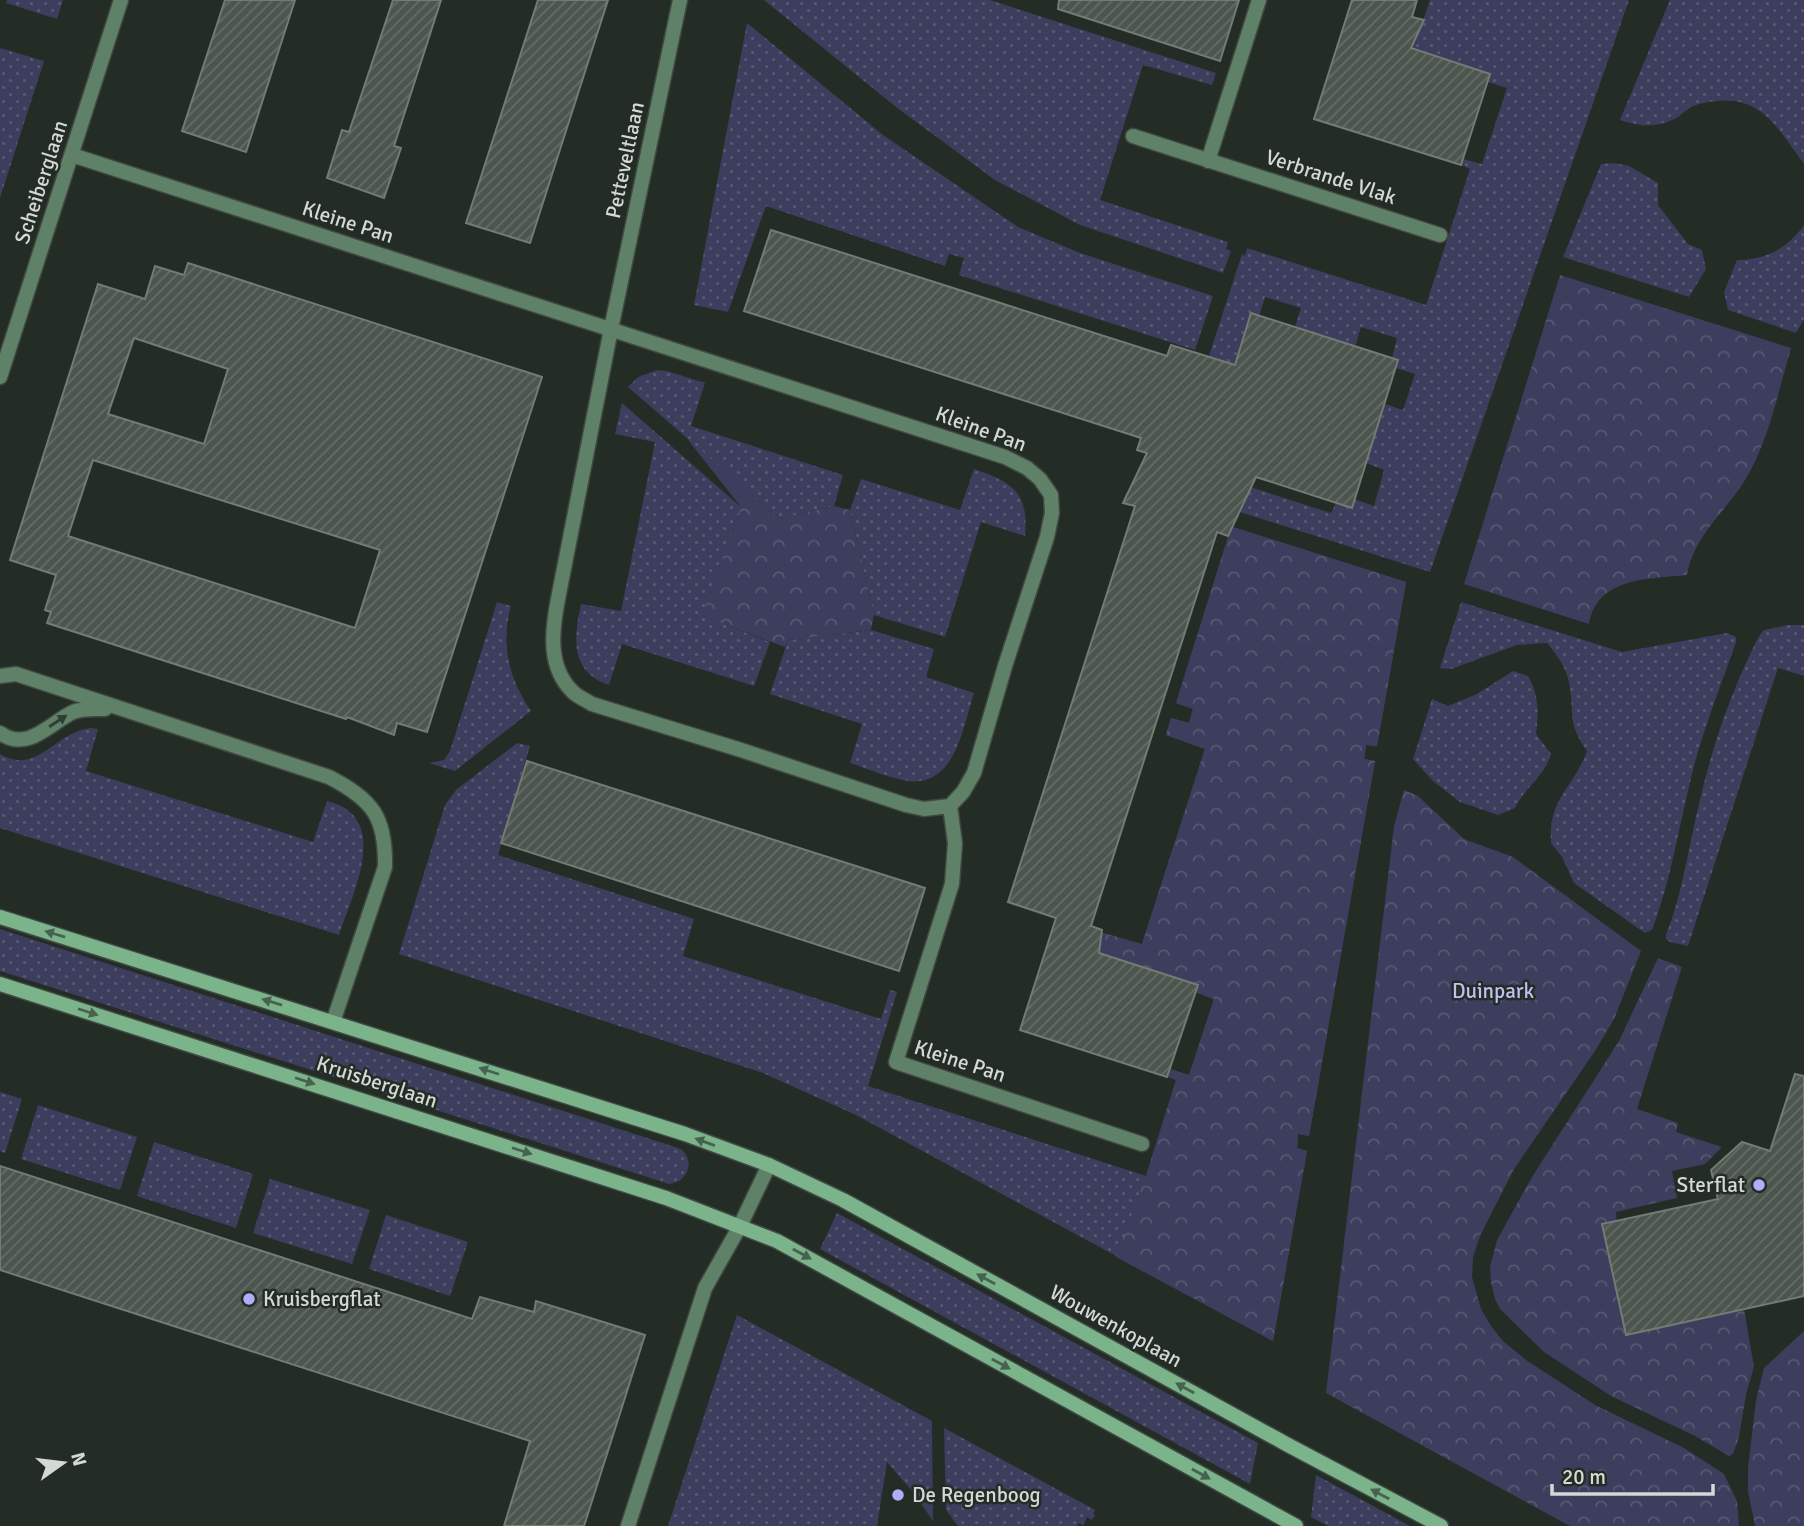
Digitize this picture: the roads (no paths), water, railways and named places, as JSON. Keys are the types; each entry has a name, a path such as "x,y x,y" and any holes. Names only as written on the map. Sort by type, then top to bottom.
{"main road":[{"name":"Kruisberglaan","path":"0,917 685,1134 769,1166"},
{"name":"Kruisberglaan","path":"0,984 666,1198 740,1226"},
{"name":"Wouwenkoplaan","path":"769,1166 844,1200 1288,1445 1441,1526"},
{"path":"740,1226 777,1241 1296,1526"}],"street":[{"name":"Scheiberglaan","path":"0,377 121,0"},
{"name":"Petteveltlaan","path":"611,329 680,0"},
{"path":"1208,161 1259,0"},
{"name":"Verbrande Vlak","path":"1133,136 1440,235"},
{"name":"Kleine Pan","path":"72,155 1005,457 1041,479 1051,495 1052,513 1047,537 974,773 963,792 950,806 955,843 953,884 896,1062 1142,1143"},
{"path":"611,329 553,625 553,651 560,674 573,692 592,704 906,805 924,809 950,806"},
{"name":"Kruisberglaan","path":"0,676 16,674 329,777 351,788 369,805 382,824 386,846 385,867 333,1021"},
{"name":"Kruisberglaan","path":"0,733 18,740 32,738 73,712 87,709 120,709"},
{"path":"628,1526 705,1288 740,1226 769,1166"}],"place":[{"name":"Sterflat","path":"1759,1185"},
{"name":"Kruisbergflat","path":"249,1299"},
{"name":"De Regenboog","path":"898,1495"}],"park label":[{"name":"Duinpark","path":"1493,991"}]}
